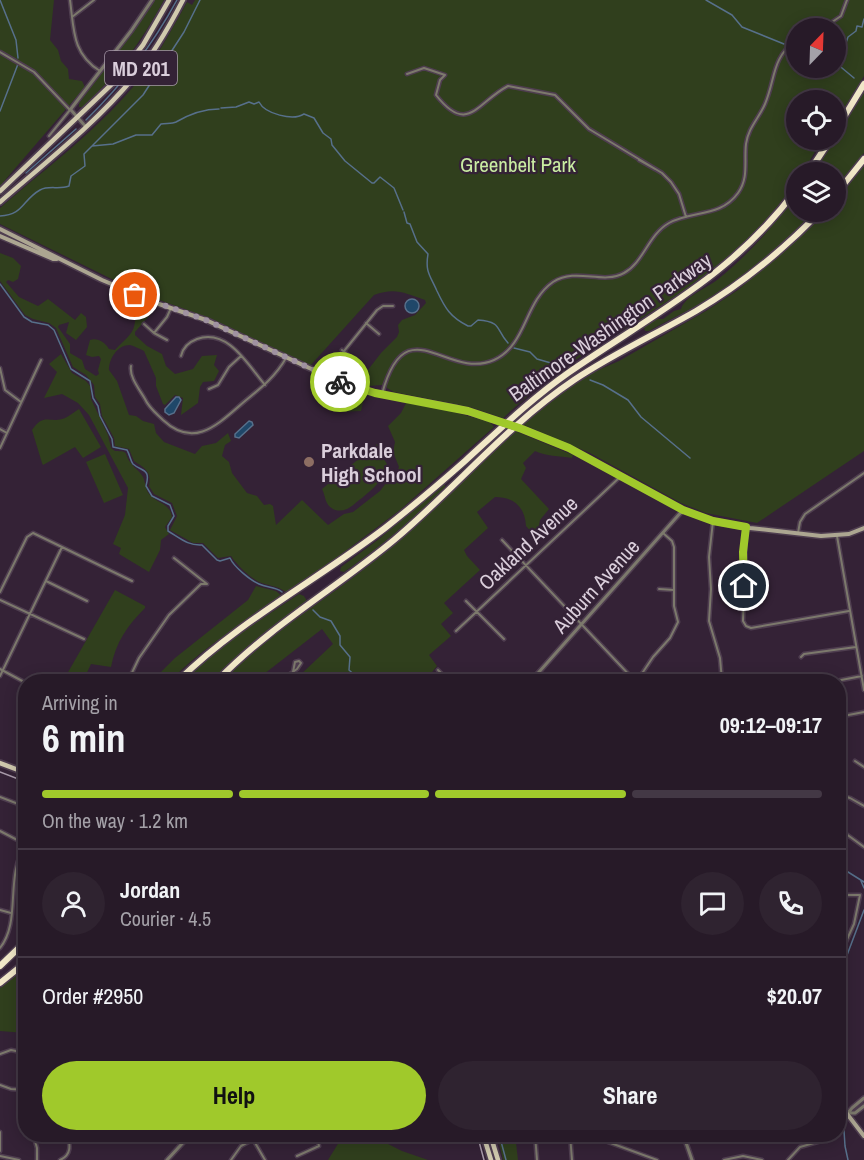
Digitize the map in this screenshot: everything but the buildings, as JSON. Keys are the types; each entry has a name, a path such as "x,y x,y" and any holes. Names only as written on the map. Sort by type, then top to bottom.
{"highway":[{"path":"846,114 864,84"},
{"path":"846,182 864,159"},
{"name":"Baltimore-Washington Parkway","path":"186,674 223,642 349,555 400,516 548,387 717,273 762,230 786,202"},
{"name":"Baltimore-Washington Parkway","path":"225,674 267,635 396,538 433,506 505,434 534,409 594,368 730,289 781,249 809,222"},
{"path":"0,966 18,949"},
{"path":"0,982 18,968"}],"main road":[{"name":"MD 201","path":"0,191 107,90 151,33 169,0"},
{"name":"MD 201","path":"0,202 114,100 142,67 183,0"},
{"path":"0,229 42,248 58,260"},
{"path":"0,236 135,295 206,320 357,388 457,408 522,429 569,448 683,510 713,521 746,527 837,536 864,528"},
{"path":"0,763 18,770"},
{"path":"848,1113 864,1136"},
{"path":"485,1142 491,1160"},
{"path":"492,1142 498,1160"}],"street":[{"path":"70,0 75,36 80,51 88,63 100,71"},
{"path":"72,17 94,0"},
{"path":"49,136 140,19 152,0"},
{"path":"837,18 847,0"},
{"path":"0,51 34,72 74,117 86,127"},
{"path":"382,394 391,367 401,356 410,351 424,350 468,364 482,364 496,359 514,345 535,301 551,284 575,274 608,277 622,274 636,263 660,229 686,217 716,210 729,203 738,193 746,173 746,144 749,130 766,102 774,68 786,51"},
{"path":"407,74 426,68 445,75 440,80 435,92 436,96 449,110 462,115 474,113 489,98 508,86 550,93 560,99 586,127 660,171 676,189 686,217"},
{"path":"324,375 342,350 379,308 393,306"},
{"path":"154,333 171,308"},
{"path":"366,323 379,334"},
{"path":"144,324 167,340"},
{"path":"181,356 183,348 199,339 208,337 224,341 241,356 265,385"},
{"path":"342,350 356,362"},
{"path":"209,389 218,386 229,367 241,356"},
{"path":"131,366 132,374 151,409 170,427 188,434 211,429 265,385 286,358"},
{"path":"0,448 41,360"},
{"path":"0,368 4,390 21,402"},
{"path":"0,429 7,433"},
{"path":"798,533 800,522 805,514 864,473"},
{"name":"Oakland Avenue","path":"456,631 621,476"},
{"name":"Auburn Avenue","path":"537,674 683,510"},
{"path":"713,521 709,557 711,589 709,621 717,643 721,674"},
{"path":"746,527 743,552 743,621 746,626 751,628 849,611"},
{"path":"0,592 28,535 33,533 132,581"},
{"path":"641,674 677,626 678,618 674,606 674,547 672,541 663,533"},
{"path":"837,536 864,690"},
{"path":"502,540 580,625 629,674"},
{"path":"0,676 62,546"},
{"path":"132,674 140,657 172,610 201,584 207,584 174,558"},
{"path":"46,581 87,601"},
{"path":"659,589 675,590"},
{"path":"0,600 84,639"},
{"path":"466,602 504,639"},
{"path":"801,657 804,654 856,647"},
{"path":"1,670 18,679"},
{"path":"438,670 442,674"},
{"path":"846,679 862,676"},
{"path":"846,715 864,712"},
{"path":"855,761 864,767"},
{"path":"0,797 18,804"},
{"path":"846,797 864,806"},
{"path":"0,831 18,840"},
{"path":"846,834 864,847"},
{"path":"0,948 7,934 12,913 14,872 18,858"},
{"path":"846,895 861,896 854,924 846,942"},
{"path":"0,910 12,913"},
{"path":"0,1054 11,1050 18,1051"},
{"path":"0,1085 18,1089"},
{"path":"848,1113 864,1098"},
{"path":"848,1113 855,1113 864,1106"},
{"path":"0,1132 0,1151"},
{"path":"35,1142 37,1160"},
{"path":"60,1160 68,1154 69,1142"},
{"path":"170,1159 184,1142"},
{"path":"231,1160 237,1150 248,1142"},
{"path":"254,1142 265,1160"},
{"path":"297,1156 319,1146 318,1142"},
{"path":"536,1142 537,1160"},
{"path":"571,1142 572,1160"},
{"path":"608,1142 657,1160"},
{"path":"686,1142 692,1160"},
{"path":"788,1160 798,1148 814,1142"},
{"path":"0,1156 19,1160"},
{"path":"725,1160 743,1156 762,1160"}],"green space":[{"path":"0,0 54,0 50,40 68,69 69,79 82,81 85,87 0,186"},
{"path":"155,0 164,0 147,30 106,83 83,107 79,107 79,103"},
{"name":"Greenbelt Park","path":"195,0 864,0 864,76 846,106 846,90 786,90 786,150 816,150 809,162 786,162 786,195 758,228 710,271 565,368 537,388 503,418 470,407 394,392 382,385 357,384 381,353 397,337 398,325 402,320 415,315 426,303 425,300 394,291 374,295 310,366 212,319 140,293 0,224 0,208 86,135 133,87 162,46 187,2 192,5"},
{"path":"864,91 864,153 846,175 846,162 819,162 827,150 846,150 846,120"},
{"path":"864,165 864,451 757,523 706,513 681,503 590,453 522,424 596,371 619,361 738,290 813,222 846,222 846,186"},
{"path":"786,208 786,222 804,222 741,277 706,300 649,331 645,331 644,327 657,319 663,319 681,309 687,300 713,283 739,261"},
{"path":"0,253 13,258 21,266 18,279 6,282 19,297 38,306 48,299 75,320 81,313 86,317 87,327 76,340 66,333 69,322 58,327 70,344 70,353 82,360 85,369 96,376 99,374 101,359 99,356 86,355 90,340 98,340 109,349 115,350 133,330 137,312 142,303 155,309 135,332 135,335 147,346 162,354 166,366 175,374 193,369 202,356 217,355 214,365 219,371 214,381 203,382 198,403 181,415 183,398 175,395 165,405 163,404 156,386 156,378 144,351 130,345 121,347 112,357 109,370 117,381 129,415 154,424 156,433 164,442 195,454 202,446 216,443 228,433 231,441 225,445 222,456 229,462 232,473 247,493 257,496 264,505 273,506 276,525 302,500 328,525 344,514 353,512 380,491 386,483 394,480 399,467 393,452 395,442 388,426 401,413 406,403 446,410 490,422 494,427 400,510 327,565 286,592 255,580 231,556 218,558 203,543 193,543 170,530 177,516 172,503 154,494 149,486 148,473 134,461 129,449 115,446 114,438 95,397 94,385 86,375 73,367 56,328 49,323 25,315 0,281"},
{"path":"61,354 72,373 90,386 91,399 108,435 111,448 125,452 143,477 148,493 171,512 172,517 165,527 169,534 161,540 160,550 149,572 119,554 121,548 113,544 125,515 128,488 89,415 78,403 62,394 44,398 57,372 49,364"},
{"path":"333,385 344,390 344,394 334,398 325,394 325,390"},
{"path":"353,392 361,394 364,398 361,411 336,412 335,406 348,401"},
{"path":"79,409 101,447 83,458 75,447 43,465 32,430 43,420 64,418"},
{"path":"515,431 573,455 572,458 535,451 523,463 526,468 521,479 549,509 540,520 538,530 534,535 526,526 521,508 513,501 495,497 477,512 488,528 464,550 480,570 444,603 453,613 441,624 451,636 429,655 437,666 430,674 301,674 333,644 322,629 264,674 230,674 259,647 395,544"},
{"path":"377,444 379,446 371,454 381,458 386,463 387,469 380,481 349,508 338,510 330,507 322,489"},
{"path":"105,454 123,495 104,503 86,462"},
{"path":"442,485 445,487 397,532 344,572 340,571 341,567 379,539"},
{"path":"256,586 276,591 283,597 210,646 178,674 159,674 175,658 248,600"},
{"path":"115,590 145,606 123,635 111,667 91,664 86,674 67,674"},
{"path":"299,594 307,601 248,646 218,674 189,674 230,640"},
{"path":"18,974 18,1032 0,1031 0,988"},
{"path":"339,1142 384,1142 428,1160 328,1160"},
{"path":"499,1142 516,1142 518,1160 503,1160"}],"water":[{"path":"412,299 417,301 419,306 417,311 412,313 407,311 405,306 407,301"},
{"path":"176,397 181,400 174,413 169,415 165,409"},
{"path":"249,421 253,425 239,438 235,437 235,434"}],"waterway":[{"path":"0,0 16,40 18,58"},
{"path":"86,120 136,64 177,0"},
{"path":"0,216 14,213 40,190 69,186 71,176 85,166 84,154 143,95 184,32 200,0"},
{"path":"706,0 732,15 742,27 784,44"},
{"path":"846,43 848,37 856,31 857,26 862,27 864,19"},
{"path":"0,111 18,64"},
{"path":"846,71 854,78"},
{"path":"221,108 259,102 273,113 293,117 304,114 314,118 345,161 372,183 380,177 394,188 403,210"},
{"path":"92,146 113,144 136,135 152,135 161,124 174,123 202,111 219,109"},
{"path":"26,173 76,129"},
{"path":"404,212 417,242 428,254 429,273 449,312 468,326 478,320 495,324 508,343"},
{"path":"0,284 24,317 32,322 48,325 54,330 71,369 90,381 93,398 112,439 113,447 127,450 133,464 145,471 146,486 152,496 170,505 174,516 168,526 168,531 188,543 202,545 217,560 230,558 251,580 282,592"},
{"path":"514,348 530,352 537,359 558,365"},
{"path":"590,380 628,400 641,417 690,458"},
{"path":"313,610 320,617 331,621 340,636 340,645 350,657 349,670 353,674"},
{"path":"846,870 864,882"},
{"path":"861,881 864,888"},
{"path":"846,958 864,910"},
{"path":"501,1142 506,1160"},
{"path":"845,1142 848,1160"}],"tram line":[{"path":"0,772 18,779"},
{"path":"479,1142 484,1160"}],"way so far":[{"path":"135,295 206,320 340,382"}],"place":[{"name":"Parkdale High School","path":"309,462"}],"route":[{"path":"340,382 375,393 468,411 522,429 569,448 683,510 713,521 746,527 743,552 744,586"}]}
